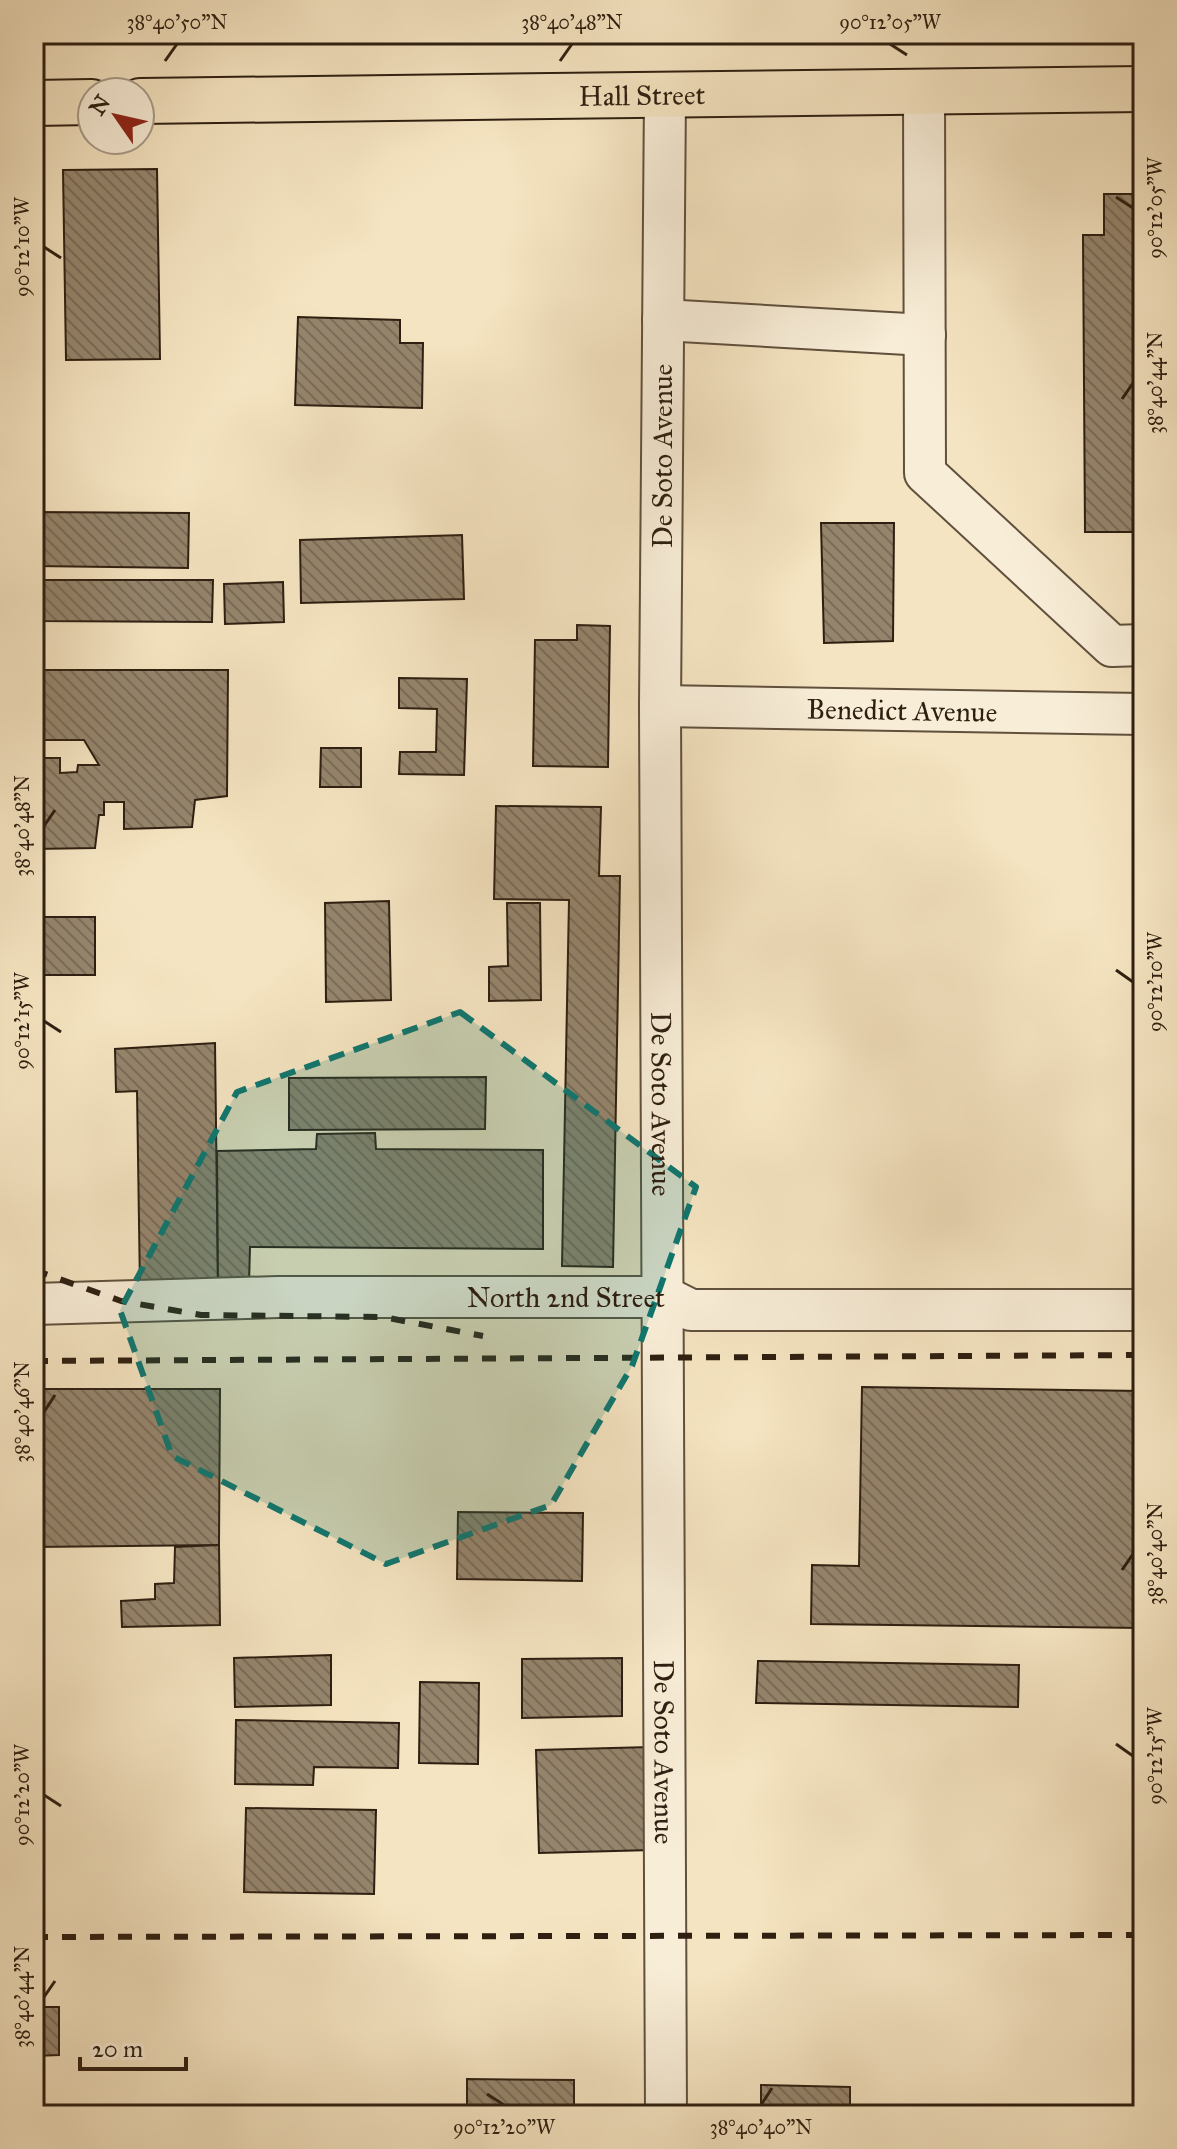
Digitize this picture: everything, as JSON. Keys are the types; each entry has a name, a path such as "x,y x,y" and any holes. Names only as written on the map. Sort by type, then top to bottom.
{"main road":[{"name":"Hall Street","path":"156,101 1143,89"},
{"path":"34,103 76,102"}],"street":[{"path":"924,91 925,473 1112,646 1143,645"},
{"name":"De Soto Avenue","path":"665,94 660,706 665,1297 661,1403 666,2115"},
{"path":"663,320 925,335"},
{"name":"Benedict Avenue","path":"660,706 1143,714"},
{"name":"North 2nd Street","path":"34,1304 278,1297 665,1297 691,1310 1143,1310"}],"highlighted area":[{"path":"460,1012 696,1187 632,1366 551,1505 386,1564 172,1456 120,1310 237,1092"}],"building":[{"path":"157,169 160,359 66,360 63,170"},
{"path":"1104,194 1143,194 1143,532 1085,532 1083,235 1104,235"},
{"path":"298,317 400,320 400,343 423,343 422,408 295,405"},
{"path":"34,512 189,513 188,568 34,566"},
{"path":"821,523 894,523 893,641 824,643"},
{"path":"462,535 464,599 301,603 300,540"},
{"path":"34,580 213,580 212,622 34,621"},
{"path":"283,582 284,622 225,624 224,584"},
{"path":"577,625 610,626 608,767 533,766 535,640 577,640"},
{"path":"34,670 228,670 227,796 195,800 192,827 124,829 124,802 104,802 104,815 99,815 95,848 34,849 34,758 60,758 60,773 77,772 78,765 99,765 84,740 34,740"},
{"path":"399,678 467,679 464,775 399,774 400,752 436,752 437,709 399,708"},
{"path":"321,748 361,748 361,787 320,787"},
{"path":"496,806 601,807 599,876 620,876 613,1267 562,1266 569,900 494,899"},
{"path":"389,901 391,1000 326,1002 325,903"},
{"path":"507,903 540,903 541,1000 489,1001 489,967 508,966"},
{"path":"34,917 95,917 95,975 34,975"},
{"path":"215,1043 218,1286 140,1288 137,1091 116,1092 115,1049"},
{"path":"486,1077 485,1129 289,1130 289,1078"},
{"path":"375,1133 376,1149 543,1150 543,1249 250,1247 249,1284 218,1286 217,1151 316,1149 317,1134"},
{"path":"862,1387 1143,1391 1143,1628 811,1624 812,1565 859,1566"},
{"path":"34,1389 220,1389 219,1545 34,1547"},
{"path":"458,1512 583,1513 582,1581 457,1579"},
{"path":"219,1545 220,1625 122,1627 121,1601 155,1599 155,1584 174,1583 175,1547"},
{"path":"331,1655 331,1705 235,1707 234,1658"},
{"path":"622,1658 622,1716 522,1718 522,1659"},
{"path":"758,1661 1019,1665 1018,1707 756,1703"},
{"path":"420,1682 479,1683 478,1764 419,1763"},
{"path":"236,1720 399,1723 398,1768 314,1767 313,1785 235,1784"},
{"path":"650,1747 652,1850 539,1853 536,1750"},
{"path":"246,1808 376,1810 374,1894 244,1892"},
{"path":"34,2007 59,2007 59,2055 34,2056"},
{"path":"467,2079 574,2080 574,2115 467,2115"},
{"path":"761,2085 850,2087 850,2115 761,2115"}],"railway":[{"path":"34,1270 121,1301 201,1315 383,1317 483,1336"},
{"path":"34,1361 1143,1355"},
{"path":"34,1937 1143,1935"}]}
